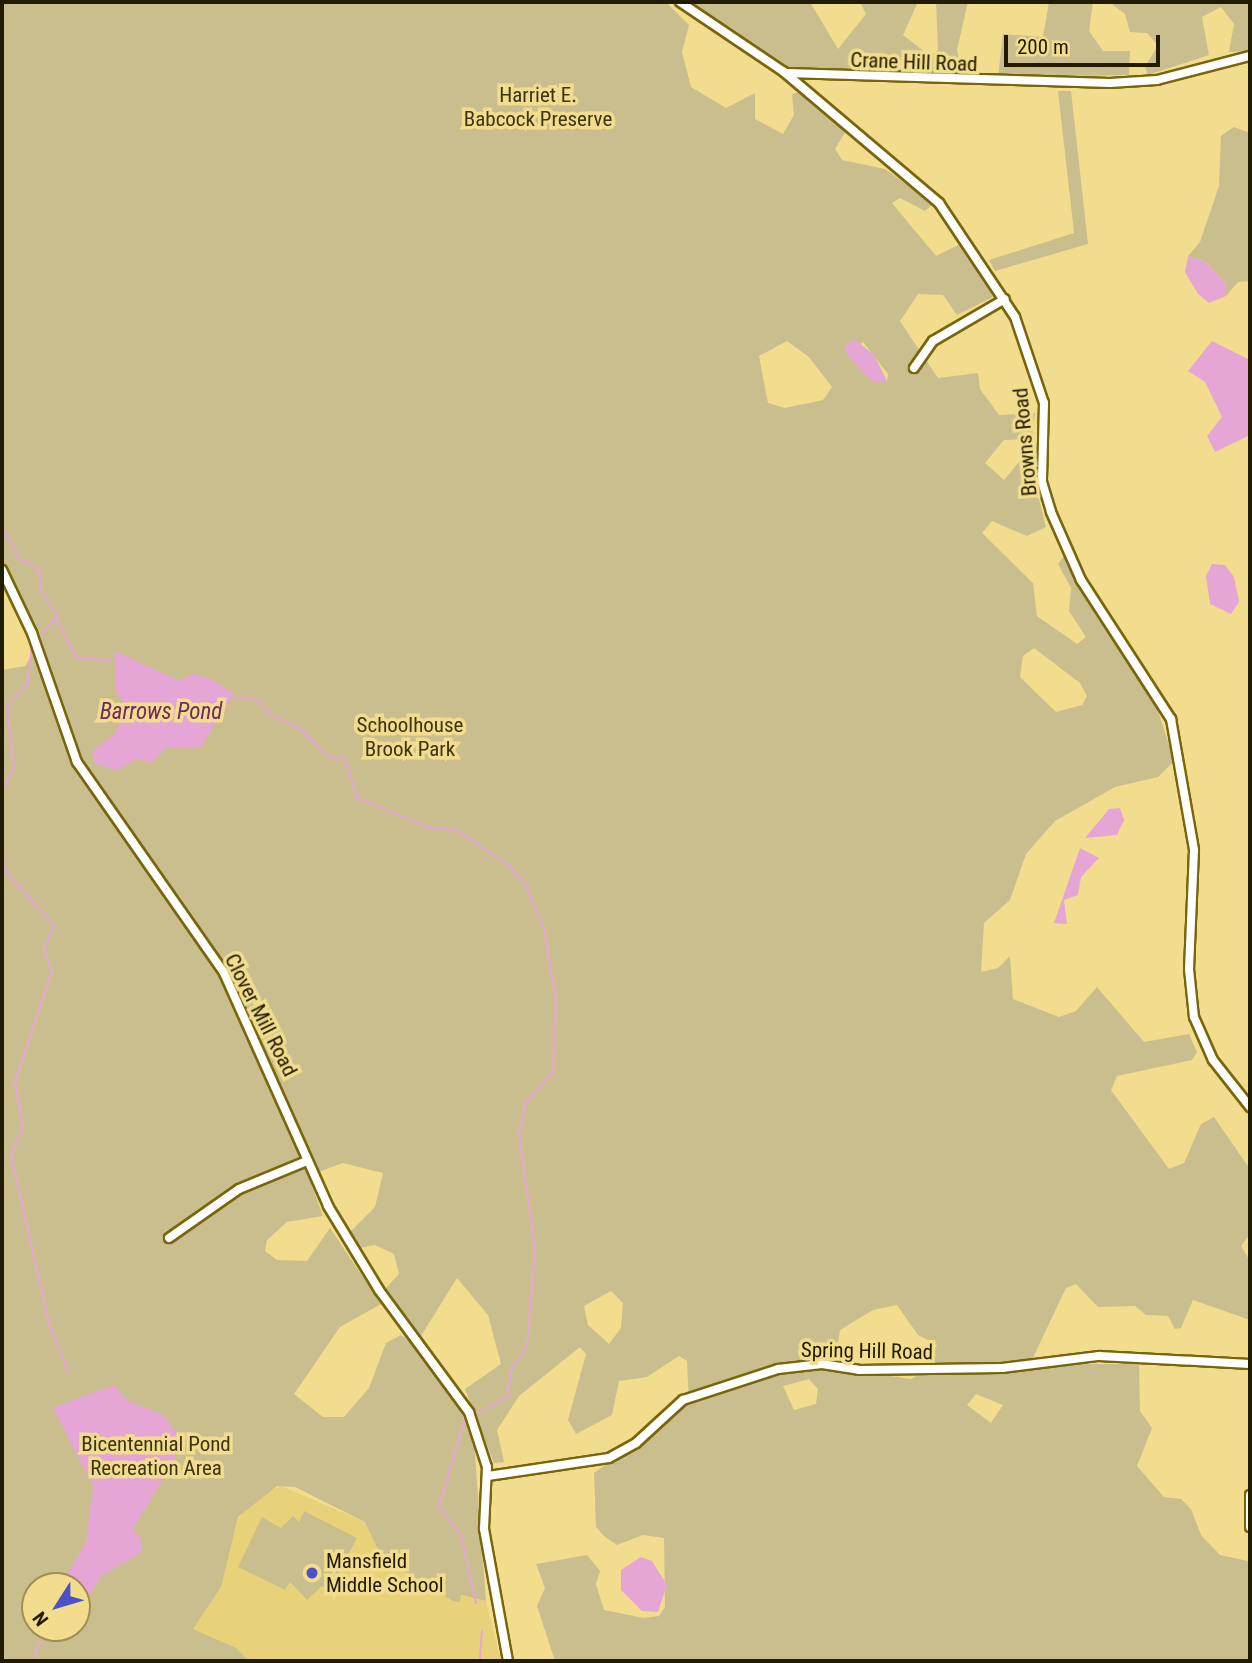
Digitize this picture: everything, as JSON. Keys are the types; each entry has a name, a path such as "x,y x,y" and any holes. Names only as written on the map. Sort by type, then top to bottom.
{"street":[{"name":"Browns Road","path":"680,2 784,72 947,211 1005,299 1042,394 1042,482 1051,512 1081,580 1171,719 1194,850 1189,969 1194,1017 1213,1060 1250,1107"},
{"name":"Crane Hill Road","path":"784,72 1101,84 1157,80 1250,56"},
{"path":"914,368 933,341 1005,299"},
{"name":"Clover Mill Road","path":"2,570 32,633 77,762 224,973 258,1040 307,1161 379,1290 469,1412 488,1476"},
{"path":"169,1238 239,1189 307,1161"},
{"name":"Spring Hill Road","path":"488,1476 608,1458 636,1443 683,1400 778,1369 822,1364 859,1370 1002,1368 1099,1356 1250,1364"},
{"path":"488,1476 485,1541 508,1661"},
{"path":"1250,1495 1250,1527"}],"shaded area":[{"name":"Mansfield Middle School","path":"281,1486 365,1522 460,1595 486,1601 501,1661 208,1661 192,1642 193,1627 234,1524 257,1495"}],"green space":[{"path":"2,2 666,2 689,25 682,52 691,87 726,108 755,93 755,119 783,134 794,115 792,94 799,92 846,131 835,149 842,160 885,169 933,204 925,211 900,198 892,203 936,256 962,243 993,297 957,315 943,295 918,294 900,321 938,378 978,373 980,389 999,415 1035,413 1032,439 1004,440 985,463 1004,480 1019,462 1031,468 1046,527 1027,536 992,521 982,533 1033,583 1037,616 1077,644 1086,637 1069,611 1071,588 1058,564 1064,556 1152,692 1174,761 1158,777 1115,787 1055,821 1026,854 1010,900 984,923 981,972 998,968 1010,956 1013,999 1059,1017 1076,1011 1097,987 1144,1042 1189,1034 1197,1052 1192,1060 1117,1076 1111,1090 1169,1169 1184,1163 1201,1124 1214,1117 1250,1169 1250,1234 1241,1246 1250,1261 1250,1320 1193,1300 1181,1328 1175,1329 1168,1316 1146,1315 1135,1306 1098,1307 1076,1284 1066,1288 1030,1364 1139,1364 1140,1411 1152,1428 1137,1466 1164,1497 1181,1499 1191,1509 1201,1535 1220,1555 1248,1561 1250,1661 555,1661 537,1606 545,1588 536,1564 587,1555 600,1571 596,1584 604,1610 644,1618 659,1616 665,1607 664,1538 643,1535 617,1545 605,1537 596,1527 594,1473 689,1404 687,1361 679,1356 647,1377 619,1381 612,1415 576,1434 568,1420 586,1354 580,1347 519,1396 497,1430 504,1462 494,1463 465,1389 501,1364 488,1315 457,1278 421,1336 384,1290 399,1274 394,1254 375,1245 359,1248 349,1233 375,1207 383,1173 343,1163 321,1171 311,1184 323,1216 287,1222 267,1240 265,1251 277,1260 307,1261 330,1228 381,1304 340,1327 294,1394 323,1417 344,1417 369,1388 386,1343 401,1335 416,1346 456,1400 474,1443 486,1601 461,1595 460,1602 453,1601 382,1558 365,1522 295,1487 277,1486 238,1517 221,1587 193,1629 236,1648 249,1661 2,1661 2,670 25,666 40,643 21,603 2,590","holes":["787,341 809,357 832,387 823,400 785,408 768,403 759,356","863,342 888,374 887,381 847,355","1034,648 1080,683 1087,696 1082,705 1056,712 1020,677 1023,656","611,1291 623,1303 621,1328 609,1344 588,1325 584,1306","897,1305 918,1335 937,1345 920,1374 911,1379 845,1370 837,1351 840,1330 873,1310","809,1379 818,1389 816,1404 794,1410 783,1386","976,1394 1003,1405 991,1423 967,1405"]},
{"path":"684,2 810,2 838,49 866,14 860,2 918,2 903,35 929,55 938,50 936,2 968,2 957,50 962,72 791,69"},
{"path":"1049,2 1093,2 1089,31 1103,51 1130,51 1129,75 998,77 1003,34 1043,37"},
{"path":"1109,2 1250,2 1250,51 1229,52 1234,24 1221,7 1202,17 1209,55 1148,75 1145,67 1158,45 1147,33 1130,32 1125,14"},
{"path":"1058,91 1071,91 1088,244 995,271 989,260 1074,233"},
{"path":"1234,127 1250,133 1250,281 1238,282 1226,296 1226,284 1207,263 1188,256 1200,242 1219,186 1221,136"},
{"path":"304,1511 357,1538 330,1590 322,1586 307,1600 290,1582 285,1590 238,1567 262,1517 281,1528 293,1516 299,1522"}],"water":[{"path":"1188,256 1207,263 1226,284 1226,296 1209,303 1198,294 1185,272"},
{"path":"855,339 874,355 887,381 874,383 847,355 845,346"},
{"path":"1212,341 1250,360 1250,435 1215,452 1207,436 1222,417 1205,382 1188,371"},
{"path":"1212,564 1225,565 1234,577 1239,602 1231,614 1210,604 1206,576"},
{"name":"Barrows Pond","path":"115,651 180,681 192,674 209,678 234,693 201,747 167,747 151,763 136,759 118,770 95,764 92,751 116,733 125,706 115,689"},
{"path":"1120,808 1124,820 1117,835 1085,838 1109,809"},
{"path":"1080,848 1099,858 1081,877 1078,895 1064,900 1067,924 1054,923"},
{"path":"114,1385 128,1401 165,1416 176,1433 176,1457 132,1530 141,1538 142,1552 101,1576 91,1592 91,1572 68,1572 86,1543 93,1486 53,1408"},
{"path":"641,1557 652,1561 667,1585 658,1612 642,1611 621,1590 621,1570"}],"waterway":[{"path":"2,527 20,559 39,569 41,591 58,615 38,638"},
{"path":"56,618 76,657 112,661"},
{"path":"2,790 14,767 7,707 28,682 32,643"},
{"path":"234,697 260,700 269,714 299,728 329,757 345,759 357,798 431,828 456,830 508,865 525,883 544,928 556,1001 553,1073 526,1102 519,1134 535,1250 527,1347 511,1370 508,1396 475,1415"},
{"path":"2,791 2,800"},
{"path":"2,834 4,869 54,926 44,950 52,971 15,1082 23,1128 11,1155 49,1323 69,1373"},
{"path":"466,1415 439,1507 461,1535 476,1603"},
{"path":"480,1658 482,1631"},
{"path":"33,1661 40,1642"}],"place":[{"name":"Mansfield Middle School","path":"312,1573"}],"park label":[{"name":"Harriet E. Babcock Preserve","path":"538,107"},
{"name":"Schoolhouse Brook Park","path":"410,737"},
{"name":"Bicentennial Pond Recreation Area","path":"156,1456"}]}
